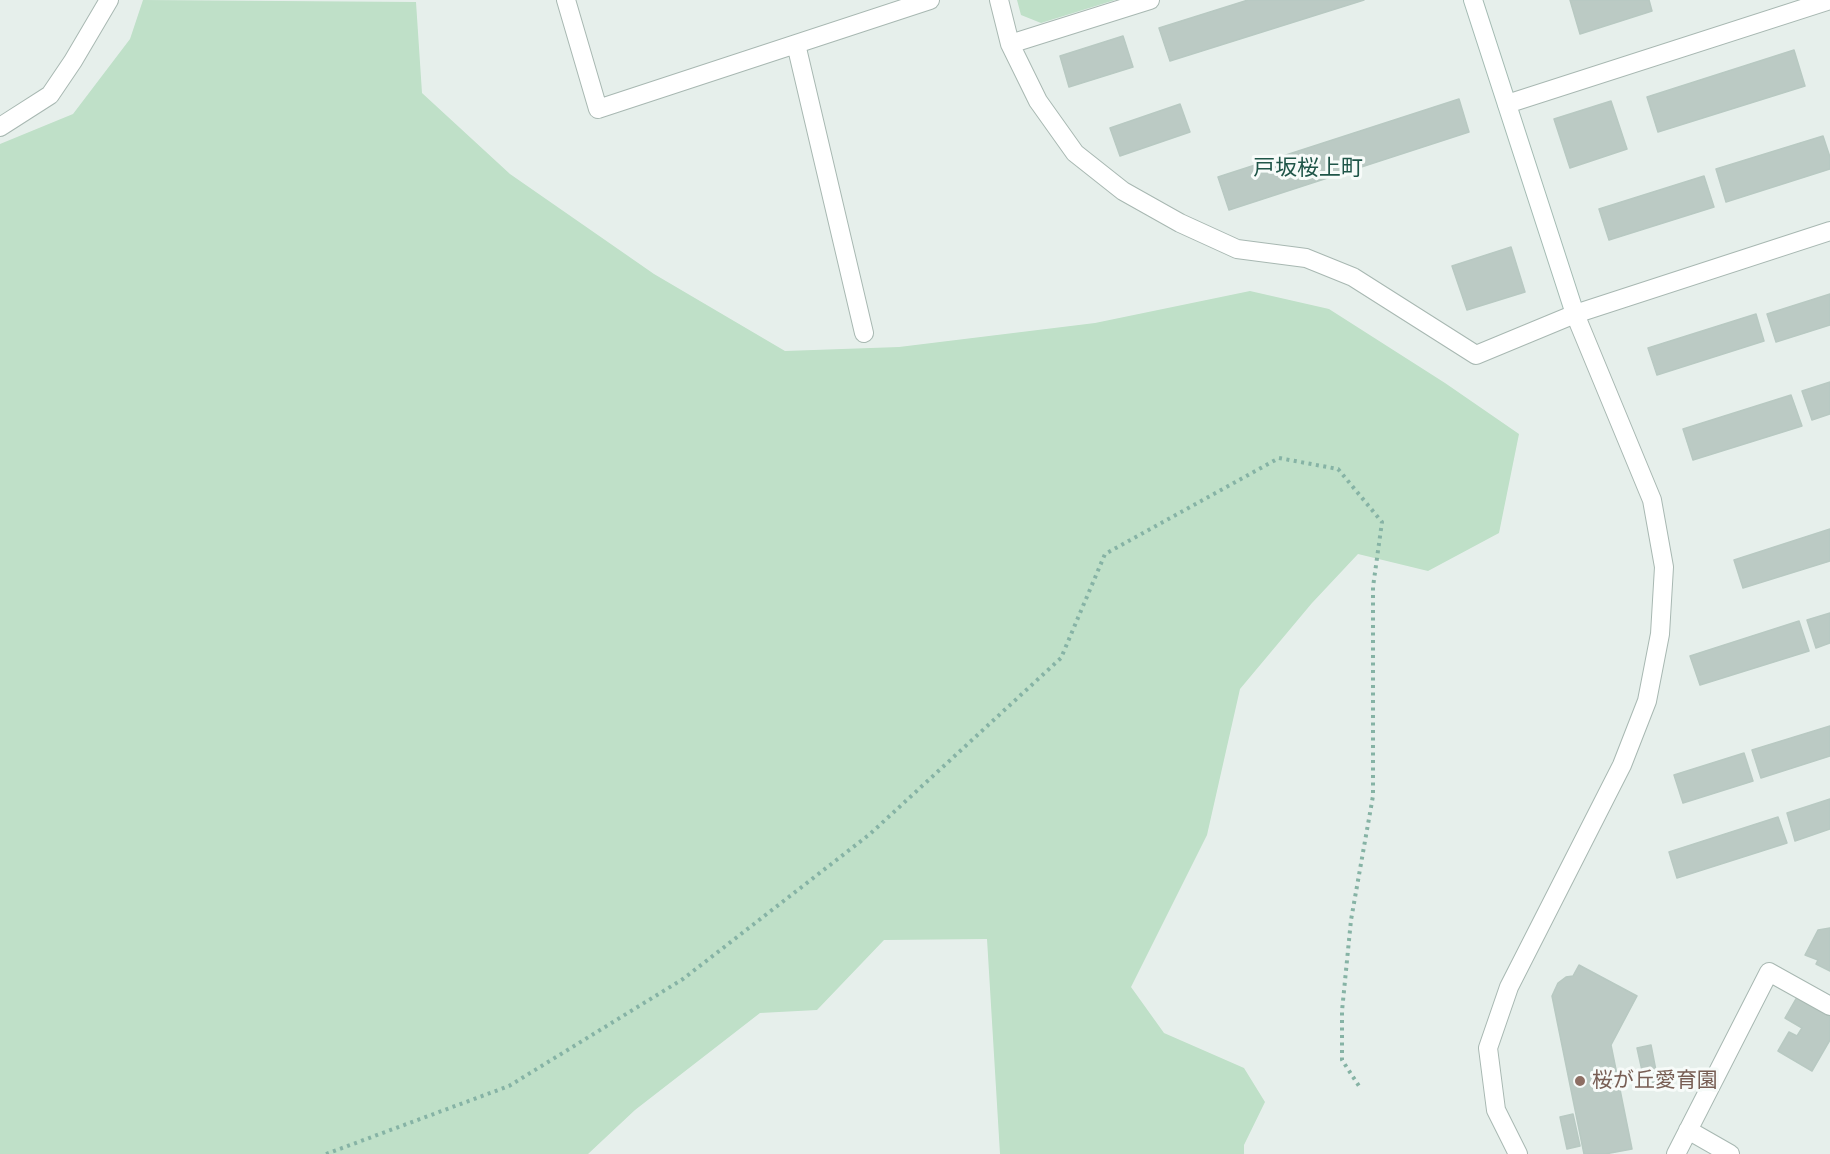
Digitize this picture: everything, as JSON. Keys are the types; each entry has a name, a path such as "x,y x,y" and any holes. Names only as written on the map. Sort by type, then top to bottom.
{"street":[{"path":"0,127 50,95 73,62 108,0"},
{"path":"566,0 598,109 930,0"},
{"path":"999,0 1010,44 1038,101 1075,153 1122,191 1180,223 1237,249 1306,258 1353,277 1476,355 1575,314 1830,231"},
{"path":"1010,44 1150,0"},
{"path":"1473,0 1575,314 1652,500 1664,567 1660,634 1647,701 1622,765 1509,987 1488,1048 1496,1110 1518,1154"},
{"path":"1507,104 1830,0"},
{"path":"796,44 864,333"},
{"path":"1676,1154 1769,972 1830,1006"},
{"path":"1688,1130 1731,1154"}],"path":[{"path":"326,1154 509,1086 682,979 870,834 1061,658 1106,554 1279,458 1338,469 1382,522 1373,587 1373,796 1351,920 1342,1011 1342,1060 1359,1086"}],"green space":[{"path":"143,0 416,2 422,93 510,174 654,274 785,351 899,347 1095,323 1250,291 1329,309 1445,383 1519,434 1499,533 1428,571 1358,554 1312,603 1240,689 1207,835 1131,987 1164,1033 1244,1068 1265,1102 1244,1145 1244,1154 1000,1154 987,939 884,940 817,1010 760,1013 635,1110 588,1154 0,1154 0,144 73,114 130,39"},
{"path":"1017,0 1115,0 1041,23 1021,15"}],"building":[{"path":"1248,0 1364,0 1170,61 1159,28"},
{"path":"1570,0 1649,0 1652,11 1580,34"},
{"path":"1123,36 1133,67 1069,87 1060,56"},
{"path":"1794,50 1805,86 1658,132 1647,97"},
{"path":"1459,99 1469,132 1229,210 1218,177"},
{"path":"1611,101 1627,149 1570,168 1554,119"},
{"path":"1180,104 1190,132 1120,156 1110,128"},
{"path":"1823,136 1830,157 1830,169 1726,202 1716,169"},
{"path":"1704,176 1714,207 1609,240 1599,209"},
{"path":"1511,247 1525,292 1467,310 1452,266"},
{"path":"1830,294 1830,325 1776,342 1767,314"},
{"path":"1756,314 1764,341 1657,375 1648,348"},
{"path":"1830,382 1830,414 1812,420 1802,391"},
{"path":"1791,395 1802,426 1693,460 1683,429"},
{"path":"1830,529 1830,561 1743,588 1734,560"},
{"path":"1830,613 1830,643 1816,648 1807,620"},
{"path":"1799,621 1809,651 1700,685 1690,656"},
{"path":"1830,726 1830,756 1761,778 1752,750"},
{"path":"1744,753 1753,781 1683,803 1674,775"},
{"path":"1830,799 1830,829 1795,841 1787,813"},
{"path":"1778,817 1787,843 1677,878 1669,852"},
{"path":"1830,928 1830,971 1816,964 1818,960 1805,955 1818,930"},
{"path":"1579,965 1637,996 1611,1045 1632,1149 1605,1154 1584,1154 1552,996 1558,983 1566,977 1573,976"},
{"path":"1797,997 1830,1016 1830,1040 1812,1071 1778,1051 1789,1032 1797,1036 1802,1028 1785,1018"},
{"path":"1651,1045 1658,1081 1645,1084 1637,1048"},
{"path":"1573,1114 1580,1146 1567,1149 1560,1117"}],"place":[{"name":"桜が丘愛育園","path":"1580,1081"}],"district":[{"name":"戸坂桜上町","path":"1308,168"}]}
